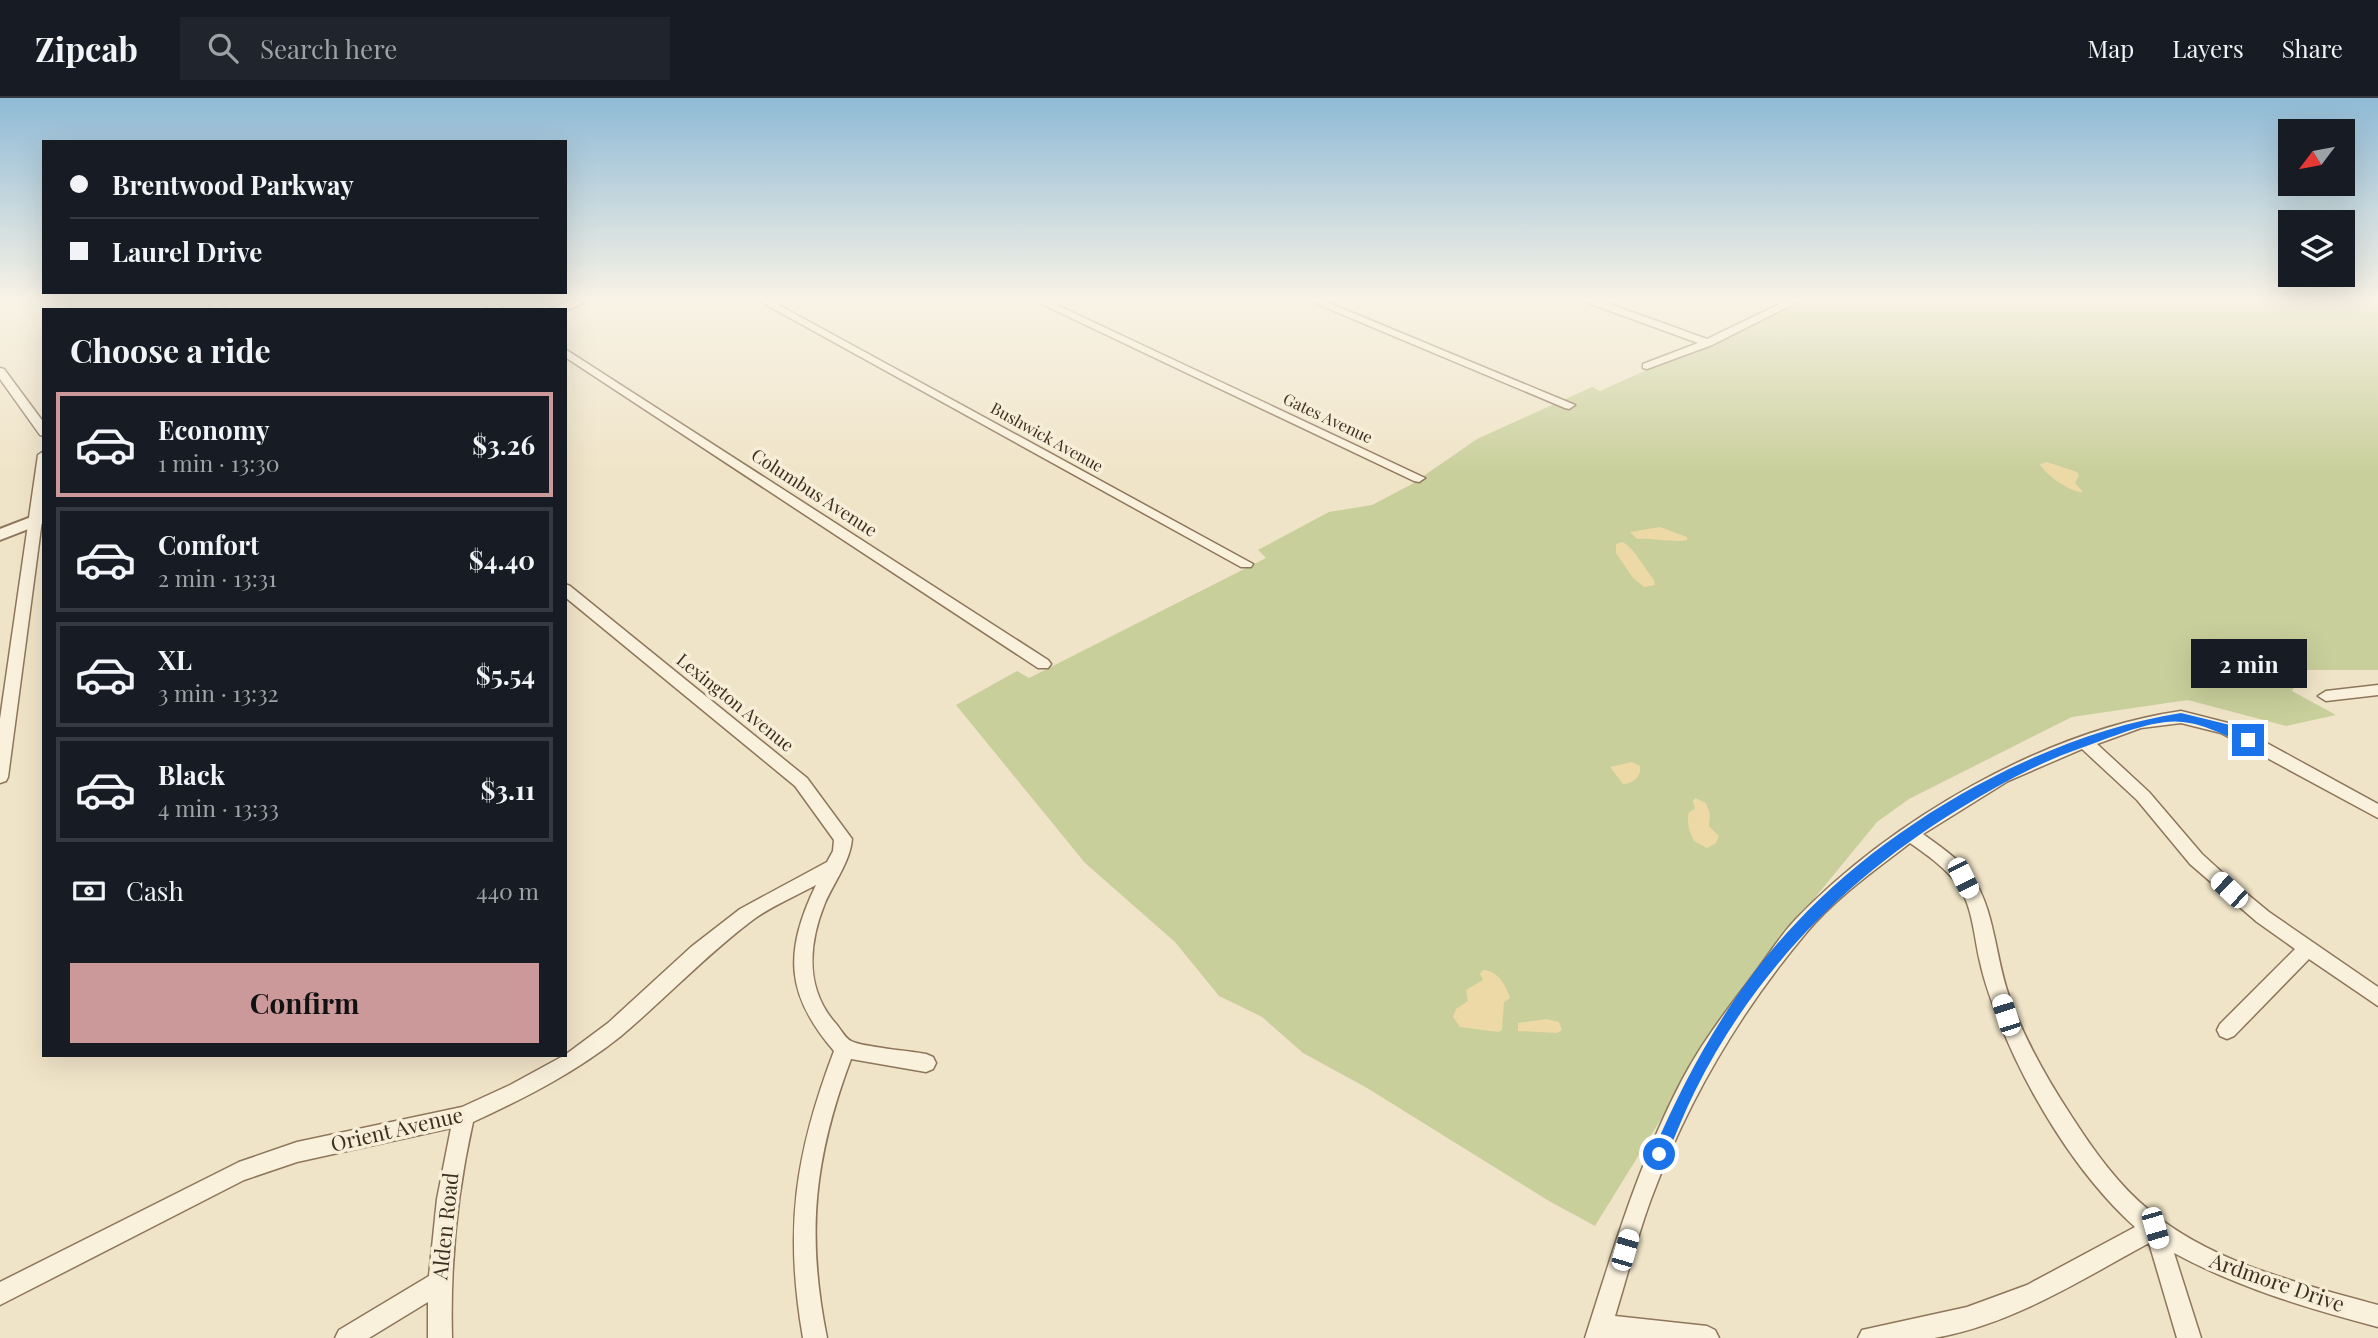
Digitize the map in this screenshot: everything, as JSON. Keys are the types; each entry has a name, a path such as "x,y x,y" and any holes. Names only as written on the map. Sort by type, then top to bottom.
{"street":[{"name":"Columbus Avenue","path":"571,356 1043,664"},
{"name":"Bushwick Avenue","path":"865,356 1246,564"},
{"name":"Gates Avenue","path":"1158,356 1419,478"},
{"path":"1449,356 1569,405"},
{"path":"1647,366 1674,356"},
{"path":"0,371 42,429"},
{"path":"0,777 39,519 42,481"},
{"path":"0,535 39,519"},
{"name":"Lexington Avenue","path":"567,591 801,782 843,839 842,851 834,867"},
{"path":"2326,696 2378,690"},
{"path":"1707,1338 1600,1332 1640,1199 1689,1087 1719,1035 1800,927 1838,890 1910,833 2002,777 2054,753 2140,723 2181,717 2226,728 2378,812"},
{"path":"2085,743 2143,796 2196,859 2229,890 2378,998"},
{"name":"Ardmore Drive","path":"1910,833 1963,878 1979,909 1989,961 2006,1015 2040,1087 2085,1154 2118,1194 2155,1228 2200,1256 2297,1294 2378,1317"},
{"path":"834,867 803,940 800,966 803,988 813,1013 845,1049 926,1063"},
{"name":"Orient Avenue","path":"0,1294 239,1172 297,1152 464,1116 517,1092 576,1058 615,1029 698,953 746,915 834,867"},
{"path":"2227,1030 2308,948"},
{"path":"815,1338 802,1243 803,1197 820,1114 845,1049"},
{"name":"Alden Road","path":"440,1338 441,1248 452,1165 464,1116"},
{"path":"1870,1338 1897,1335 1967,1318 2033,1294 2155,1228 2189,1338"},
{"path":"347,1338 440,1282"}],"green space":[{"path":"1677,356 2378,356 2378,670 2304,670 2292,691 2336,715 2286,726 2188,700 2072,717 1909,799 1877,822 1745,983 1595,1226 1549,1201 1367,1088 1303,1053 1262,1017 1219,996 1175,942 1085,863 956,705 1017,671 1029,678 1266,558 1258,550 1329,512 1372,505 1412,484 1477,439 1592,387 1600,391"}],"sand":[{"path":"2047,462 2077,472 2079,475 2075,483 2083,492 2066,487 2053,478 2040,464"},
{"path":"1660,527 1687,537 1687,540 1637,539 1630,532"},
{"path":"1622,542 1635,553 1655,585 1644,587 1633,578 1616,553 1616,544"},
{"path":"1632,762 1640,766 1640,773 1633,781 1623,784 1610,767"},
{"path":"1695,798 1706,803 1710,814 1709,826 1719,836 1716,843 1707,848 1694,841 1689,827 1688,816 1689,812 1695,809"},
{"path":"1483,970 1501,979 1510,998 1504,1002 1502,1030 1498,1032 1460,1027 1453,1017 1456,1009 1468,1001 1466,990 1483,980 1480,974"},
{"path":"1546,1019 1559,1022 1562,1030 1557,1033 1518,1031 1518,1023"}],"route":[{"path":"1659,1154 1689,1087 1719,1035 1752,987 1800,927 1838,890 1910,833 2002,777 2054,753 2140,723 2181,717 2226,728 2248,740"}]}
